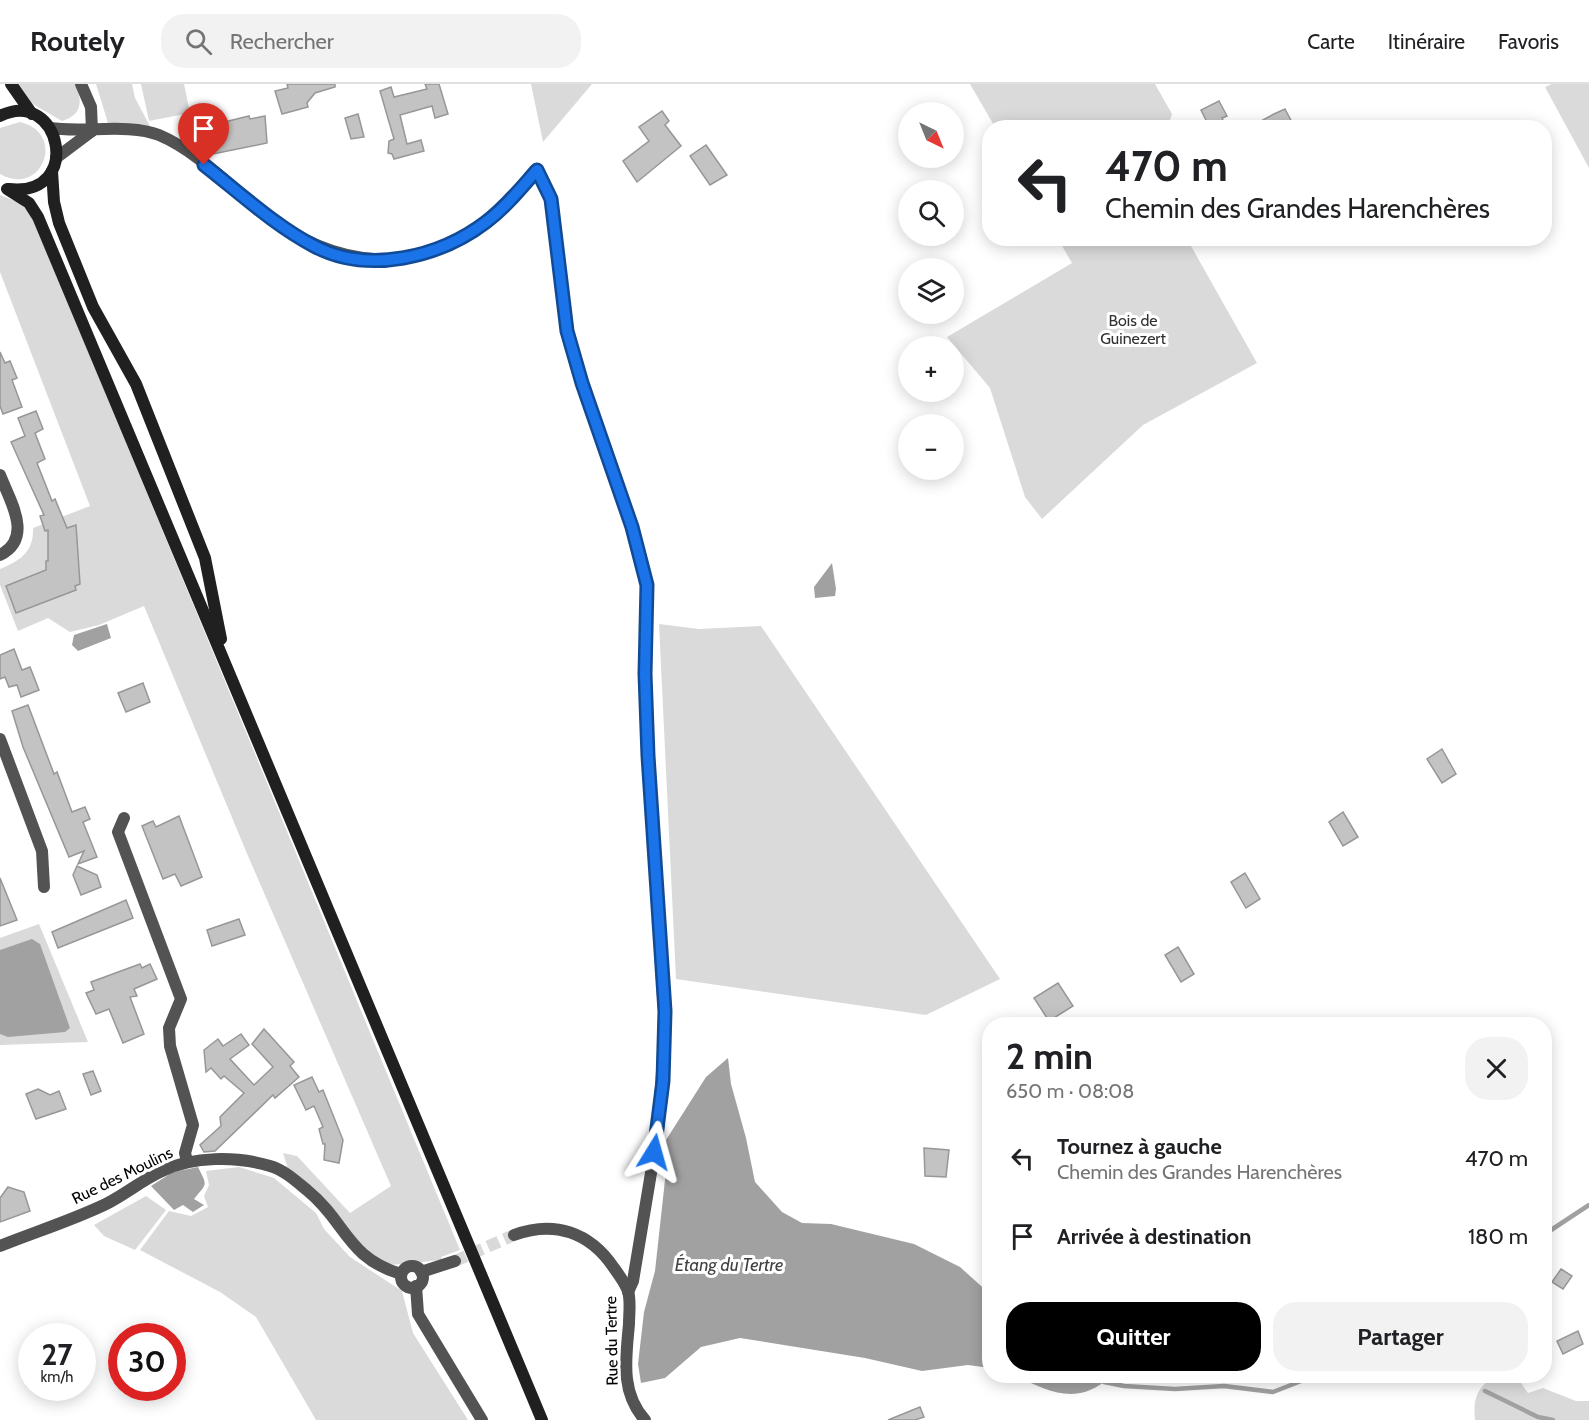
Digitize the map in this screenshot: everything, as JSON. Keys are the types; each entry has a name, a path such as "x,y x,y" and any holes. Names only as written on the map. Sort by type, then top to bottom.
{"main road":[{"path":"10,84 32,114 51,128 56,139 57,158 52,171 54,202 59,223 93,307 136,384 205,558 227,666"},
{"path":"0,116 19,111 32,114"},
{"path":"4,187 20,190 33,188 52,171"},
{"path":"4,187 28,203 38,217 542,1420"}],"street":[{"path":"57,158 92,131 94,118 81,84"},
{"path":"51,128 92,131 133,130 158,135 204,165 266,215 316,247 365,259 405,258 437,250 464,236 503,208 537,170 551,199 567,331 582,383 632,527 647,585 645,674 648,756 665,1028 658,1131 633,1281 628,1292"},
{"path":"0,475 15,514 19,533 13,545 0,555"},
{"path":"0,739 42,851 44,887"},
{"path":"124,818 118,832 181,999 169,1028 170,1046 193,1125 186,1153 187,1161"},
{"name":"Rue des Moulins","path":"0,1246 107,1203 161,1171 187,1161 240,1161 271,1166 281,1171 312,1194 354,1247 370,1261 401,1274"},
{"name":"Rue du Tertre","path":"514,1235 548,1228 582,1236 608,1259 628,1292 630,1307 626,1380 632,1401 645,1420"},
{"path":"421,1272 455,1260"},
{"path":"416,1287 404,1284 401,1274 405,1268 412,1266 421,1272 422,1279 416,1287 418,1314 482,1420"}],"green space":[{"path":"16,84 75,84 79,96 79,107 74,115 62,121 31,103"},
{"path":"96,84 132,84 135,98 151,128 108,123"},
{"path":"141,84 184,84 190,113 149,121"},
{"path":"531,84 592,84 543,142"},
{"path":"970,84 1155,84 1172,114 1170,120 991,120"},
{"path":"1552,84 1589,84 1589,168 1545,87"},
{"path":"20,122 34,128 43,138 45,150 43,161 37,171 27,178 15,179 0,174 0,128"},
{"path":"0,195 18,202 30,213 138,472 460,1250 441,1257 442,1260 391,1265 370,1255 288,1169 283,1153 297,1156 350,1213 391,1186 248,856 144,606 99,625 70,632 48,618 18,631 0,585 0,569 14,563 24,554 31,543 33,528 90,506 0,272"},
{"name":"Bois de Guinezert","path":"1062,246 1191,246 1257,363 1143,425 1042,519 1025,497 990,388 964,357 964,336 949,336 1072,263"},
{"path":"659,624 699,629 761,626 1000,979 926,1015 676,979"},
{"path":"39,924 88,1042 0,1045 0,938"},
{"path":"239,1167 274,1178 316,1213 324,1229 350,1257 402,1291 413,1333 468,1420 316,1420 256,1317 220,1292 140,1250 169,1211 191,1216 208,1207 204,1196 209,1185 206,1171"},
{"path":"146,1196 166,1210 135,1250 104,1236 94,1225"},
{"path":"1521,1383 1528,1393 1543,1388 1576,1401 1589,1401 1589,1420 1475,1420 1476,1399 1484,1384"}],"water":[{"path":"832,563 835,596 815,598 814,587"},
{"path":"107,624 111,638 78,651 72,645 74,635"},
{"path":"32,939 40,944 70,1028 65,1032 8,1037 0,1034 0,950"},
{"name":"Étang du Tertre","path":"728,1058 731,1084 755,1182 782,1212 802,1223 831,1224 914,1244 960,1267 982,1287 982,1367 968,1365 922,1371 865,1358 740,1338 701,1347 665,1378 641,1383 638,1364 644,1312 655,1271 666,1171 666,1140 706,1077"},
{"path":"198,1167 205,1184 194,1199 204,1205 193,1212 183,1205 174,1210 151,1186 173,1172"},
{"path":"1031,1383 1102,1383 1082,1393 1071,1394"}],"building":[{"path":"287,84 335,84 335,87 315,93 307,103 308,107 282,114 275,91 288,88"},
{"path":"425,84 439,84 448,114 435,118 432,106 400,115 407,144 421,140 424,151 394,159 392,154 388,153 389,141 394,139 380,91 391,87 394,97 427,89"},
{"path":"1219,101 1227,116 1222,118 1223,120 1206,120 1201,110"},
{"path":"1285,109 1291,120 1263,120"},
{"path":"662,111 669,121 665,125 681,146 637,182 623,161 649,141 639,127"},
{"path":"358,114 364,137 351,139 345,118"},
{"path":"249,116 250,119 265,116 267,143 208,155 192,144 206,141 204,127"},
{"path":"706,145 727,175 710,185 690,156"},
{"path":"0,352 5,363 10,361 17,378 12,380 22,407 3,414 0,406"},
{"path":"36,411 43,429 35,433 45,459 37,463 52,501 55,499 67,528 76,525 80,584 75,586 76,590 16,613 6,586 46,570 46,561 48,561 48,530 45,531 40,516 44,515 11,442 25,436 18,418"},
{"path":"14,649 22,670 30,667 39,690 21,697 17,685 9,687 5,677 0,679 0,655"},
{"path":"143,683 150,702 126,712 118,693"},
{"path":"28,705 54,774 57,772 72,812 85,807 90,819 83,822 97,857 78,864 84,851 69,857 23,747 12,711"},
{"path":"1442,749 1456,774 1442,783 1427,759"},
{"path":"1343,812 1358,837 1343,846 1329,822"},
{"path":"179,816 202,877 181,886 175,874 163,879 142,826 153,821 156,827"},
{"path":"77,866 97,875 101,887 81,895 73,875"},
{"path":"1245,873 1260,899 1246,908 1231,882"},
{"path":"0,878 17,920 0,926"},
{"path":"126,900 133,918 58,948 52,932"},
{"path":"239,919 245,935 212,946 207,930"},
{"path":"1178,947 1194,974 1181,982 1165,955"},
{"path":"140,964 142,968 150,964 157,979 134,989 137,996 130,997 144,1034 123,1043 109,1009 96,1014 86,993 94,990 91,982"},
{"path":"1058,983 1073,1006 1055,1017 1046,1017 1034,998"},
{"path":"264,1029 294,1062 290,1066 299,1077 275,1098 273,1095 215,1151 204,1152 200,1145 221,1126 220,1117 244,1093 224,1076 221,1079 211,1068 206,1072 204,1050 218,1039 223,1046 241,1034 249,1045 230,1059 254,1085 273,1067 252,1044"},
{"path":"93,1071 101,1091 91,1095 83,1074"},
{"path":"312,1077 319,1092 323,1090 343,1140 339,1163 324,1160 325,1144 323,1144 319,1129 323,1127 314,1106 306,1110 294,1085"},
{"path":"38,1089 50,1095 59,1091 66,1109 36,1119 26,1094"},
{"path":"924,1148 949,1150 946,1177 925,1176"},
{"path":"8,1187 24,1192 30,1211 0,1222 0,1198"},
{"path":"1561,1269 1572,1276 1563,1289 1552,1282"},
{"path":"1578,1331 1583,1344 1563,1354 1557,1341"},
{"path":"920,1407 924,1417 915,1420 888,1420"}],"waterway":[{"path":"1552,1229 1589,1205"},
{"path":"1109,1383 1175,1389 1224,1386 1273,1392 1296,1383"},
{"path":"1485,1391 1538,1417 1553,1420"}],"tunnel":[{"path":"455,1261 514,1235"}],"route":[{"path":"204,165 266,215 316,247 348,257 374,261 405,258 437,250 464,236 503,208 537,170 551,199 567,331 582,383 632,527 647,585 645,674 648,756 665,1011 663,1081 654,1152"}]}
